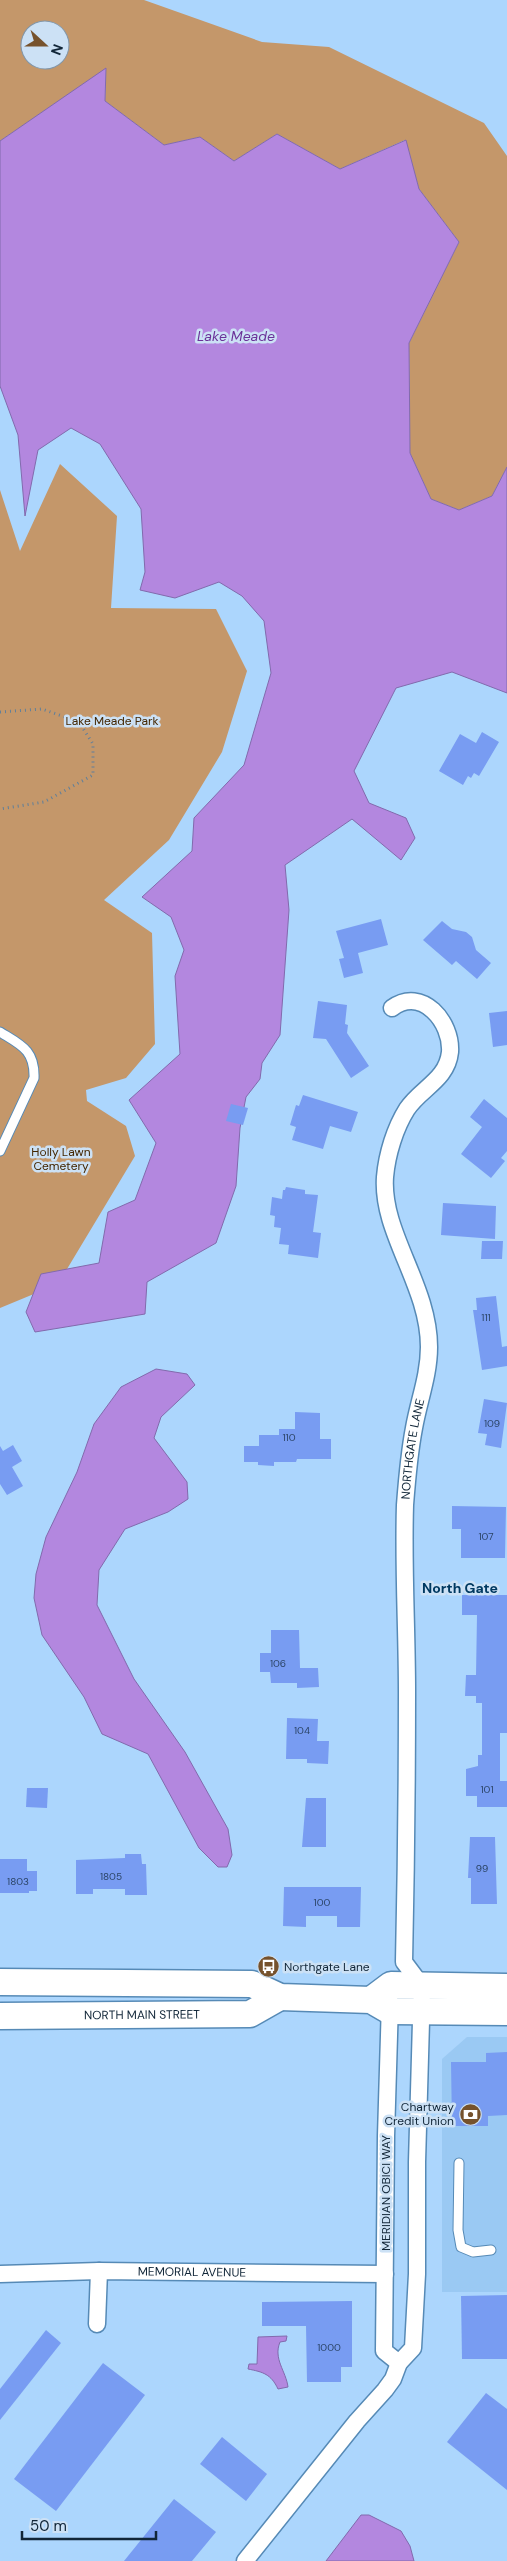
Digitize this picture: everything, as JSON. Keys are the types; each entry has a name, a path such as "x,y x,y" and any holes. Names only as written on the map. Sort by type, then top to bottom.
{"main road":[{"name":"NORTH MAIN STREET","path":"0,1982 252,1984 280,1998"},
{"name":"NORTH MAIN STREET","path":"0,2016 250,2014 280,1998 396,1990 507,1987"},
{"name":"NORTH MAIN STREET","path":"396,1990 421,2012 507,2012"}],"street":[{"name":"NORTHGATE LANE","path":"392,1008 400,1001 419,1000 428,1006 442,1023 450,1046 449,1060 444,1072 408,1108 398,1125 385,1177 385,1194 391,1220 420,1292 427,1318 429,1345 428,1367 414,1426 407,1467 405,1509 407,1693 404,1962 396,1990"},
{"name":"MERIDIAN OBICI WAY","path":"396,1990 386,2136 384,2351 399,2363"},
{"path":"245,2561 393,2379 399,2363 413,2348 417,2274 417,2162 421,2012"},
{"path":"97,2324 99,2271"},
{"name":"MEMORIAL AVENUE","path":"0,2274 99,2271 385,2274"}],"lane":[{"path":"0,1032 25,1048 34,1066 34,1078 0,1151"},
{"path":"459,2163 458,2230 461,2247 473,2252 491,2250"}],"path":[{"path":"0,712 42,709 79,722 93,744 93,775 44,802 0,809"}],"shaded area":[{"path":"467,2037 507,2037 507,2292 442,2292 442,2059"}],"green space":[{"path":"0,0 144,0 262,42 329,47 484,123 507,156 507,467 492,496 459,510 431,499 410,453 409,343 459,242 419,189 405,140 340,169 277,134 234,161 200,137 164,145 105,101 106,69 0,141"},
{"name":"Lake Meade Park","path":"60,464 117,516 111,608 216,609 247,671 222,752 169,840 104,900 152,933 155,1044 126,1078 86,1090 87,1101 126,1126 135,1156 58,1284 0,1308 0,490 20,551"}],"water":[{"name":"Lake Meade","path":"106,68 105,101 164,145 200,137 234,161 277,134 340,169 406,140 419,189 459,242 409,343 410,453 431,499 459,510 492,496 507,467 507,693 452,672 396,688 354,771 369,803 406,818 415,838 401,860 352,819 285,865 289,910 280,1035 262,1063 260,1079 246,1097 240,1128 236,1186 216,1243 147,1282 145,1314 35,1332 26,1312 41,1274 99,1263 108,1212 135,1200 156,1143 129,1100 180,1054 175,976 184,950 171,917 142,897 192,851 194,818 244,765 271,673 264,621 242,596 219,582 175,598 140,590 145,572 141,509 100,444 71,428 38,450 25,516 18,435 0,386 0,141"},
{"path":"156,1369 187,1374 195,1385 161,1417 154,1438 187,1482 188,1499 168,1512 125,1529 99,1570 97,1605 134,1679 185,1752 228,1829 232,1855 227,1867 218,1867 199,1848 148,1754 102,1734 84,1697 42,1635 34,1598 36,1574 46,1537 77,1472 94,1424 121,1387"},
{"path":"287,2336 286,2341 280,2342 278,2354 288,2387 278,2389 266,2374 248,2369 249,2364 257,2364 258,2337"},
{"path":"361,2515 369,2515 401,2531 410,2546 414,2561 326,2561"}],"building":[{"path":"482,732 499,742 479,776 474,773 471,778 468,776 463,785 439,771 460,734 476,743"},
{"path":"381,919 388,945 358,953 363,973 344,978 339,959 344,958 336,931"},
{"path":"442,921 452,929 466,932 472,937 476,950 491,963 477,979 456,961 452,965 423,940"},
{"path":"318,1001 347,1005 345,1024 348,1025 347,1033 369,1066 351,1078 326,1039 313,1038"},
{"path":"507,1011 507,1045 493,1047 489,1013"},
{"path":"303,1095 358,1112 351,1132 330,1126 323,1149 292,1140 296,1127 290,1125 296,1105 299,1106"},
{"path":"484,1099 507,1118 507,1151 501,1158 505,1161 491,1178 461,1154 482,1127 470,1117"},
{"path":"231,1104 248,1108 243,1125 226,1121"},
{"path":"286,1187 305,1190 305,1194 318,1195 313,1232 321,1233 318,1258 288,1254 289,1245 279,1244 281,1228 274,1227 275,1216 270,1215 272,1197 282,1199 283,1190"},
{"path":"443,1203 496,1206 495,1239 441,1235"},
{"path":"482,1241 503,1241 502,1259 481,1259"},
{"path":"496,1296 502,1347 507,1346 507,1366 482,1370 473,1310 477,1310 476,1298"},
{"path":"484,1399 507,1403 501,1448 485,1445 487,1434 478,1433"},
{"path":"295,1412 320,1413 320,1439 331,1439 331,1459 297,1459 296,1462 274,1462 274,1466 258,1465 258,1462 244,1462 244,1446 259,1446 259,1435 279,1435 279,1429 295,1429"},
{"path":"13,1445 22,1461 12,1467 23,1486 7,1495 0,1484 0,1446 3,1451"},
{"path":"452,1506 506,1507 505,1558 461,1558 461,1529 452,1529"},
{"path":"462,1595 507,1595 507,1733 500,1733 500,1781 507,1781 507,1807 477,1807 477,1796 466,1796 466,1769 478,1766 478,1755 482,1755 482,1703 476,1703 476,1696 465,1696 466,1675 476,1675 477,1615 462,1615"},
{"path":"271,1630 299,1630 300,1668 318,1668 319,1687 297,1688 297,1683 271,1683 270,1672 260,1672 260,1653 271,1653"},
{"path":"287,1718 318,1719 317,1741 329,1741 328,1764 307,1763 307,1759 286,1759"},
{"path":"27,1788 48,1788 47,1808 26,1807"},
{"path":"306,1798 326,1798 326,1847 302,1847"},
{"path":"470,1837 495,1837 497,1904 471,1904 471,1878 468,1878"},
{"path":"125,1854 141,1854 142,1864 146,1864 147,1895 125,1895 125,1889 93,1889 93,1894 76,1894 76,1860 125,1858"},
{"path":"0,1859 27,1859 27,1871 37,1871 37,1891 29,1891 29,1893 0,1893"},
{"path":"284,1887 361,1887 360,1927 337,1927 337,1916 306,1916 306,1927 283,1926"},
{"path":"507,2052 507,2115 488,2116 488,2126 452,2126 451,2062 486,2062 486,2053"},
{"path":"507,2295 507,2359 462,2359 461,2296"},
{"path":"352,2301 352,2367 341,2367 341,2382 307,2382 306,2326 262,2326 262,2302"},
{"path":"46,2330 61,2343 0,2420 0,2389"},
{"path":"103,2363 145,2395 56,2511 14,2479"},
{"path":"486,2393 507,2409 507,2490 447,2442"},
{"path":"222,2437 267,2474 246,2501 200,2464"},
{"path":"174,2499 216,2532 192,2561 124,2561"}],"place":[{"name":"Northgate Lane","path":"268,1967"},
{"name":"Chartway Credit Union","path":"470,2114"}],"district":[{"name":"North Gate","path":"460,1588"}],"park label":[{"name":"Holly Lawn Cemetery","path":"61,1159"}]}
